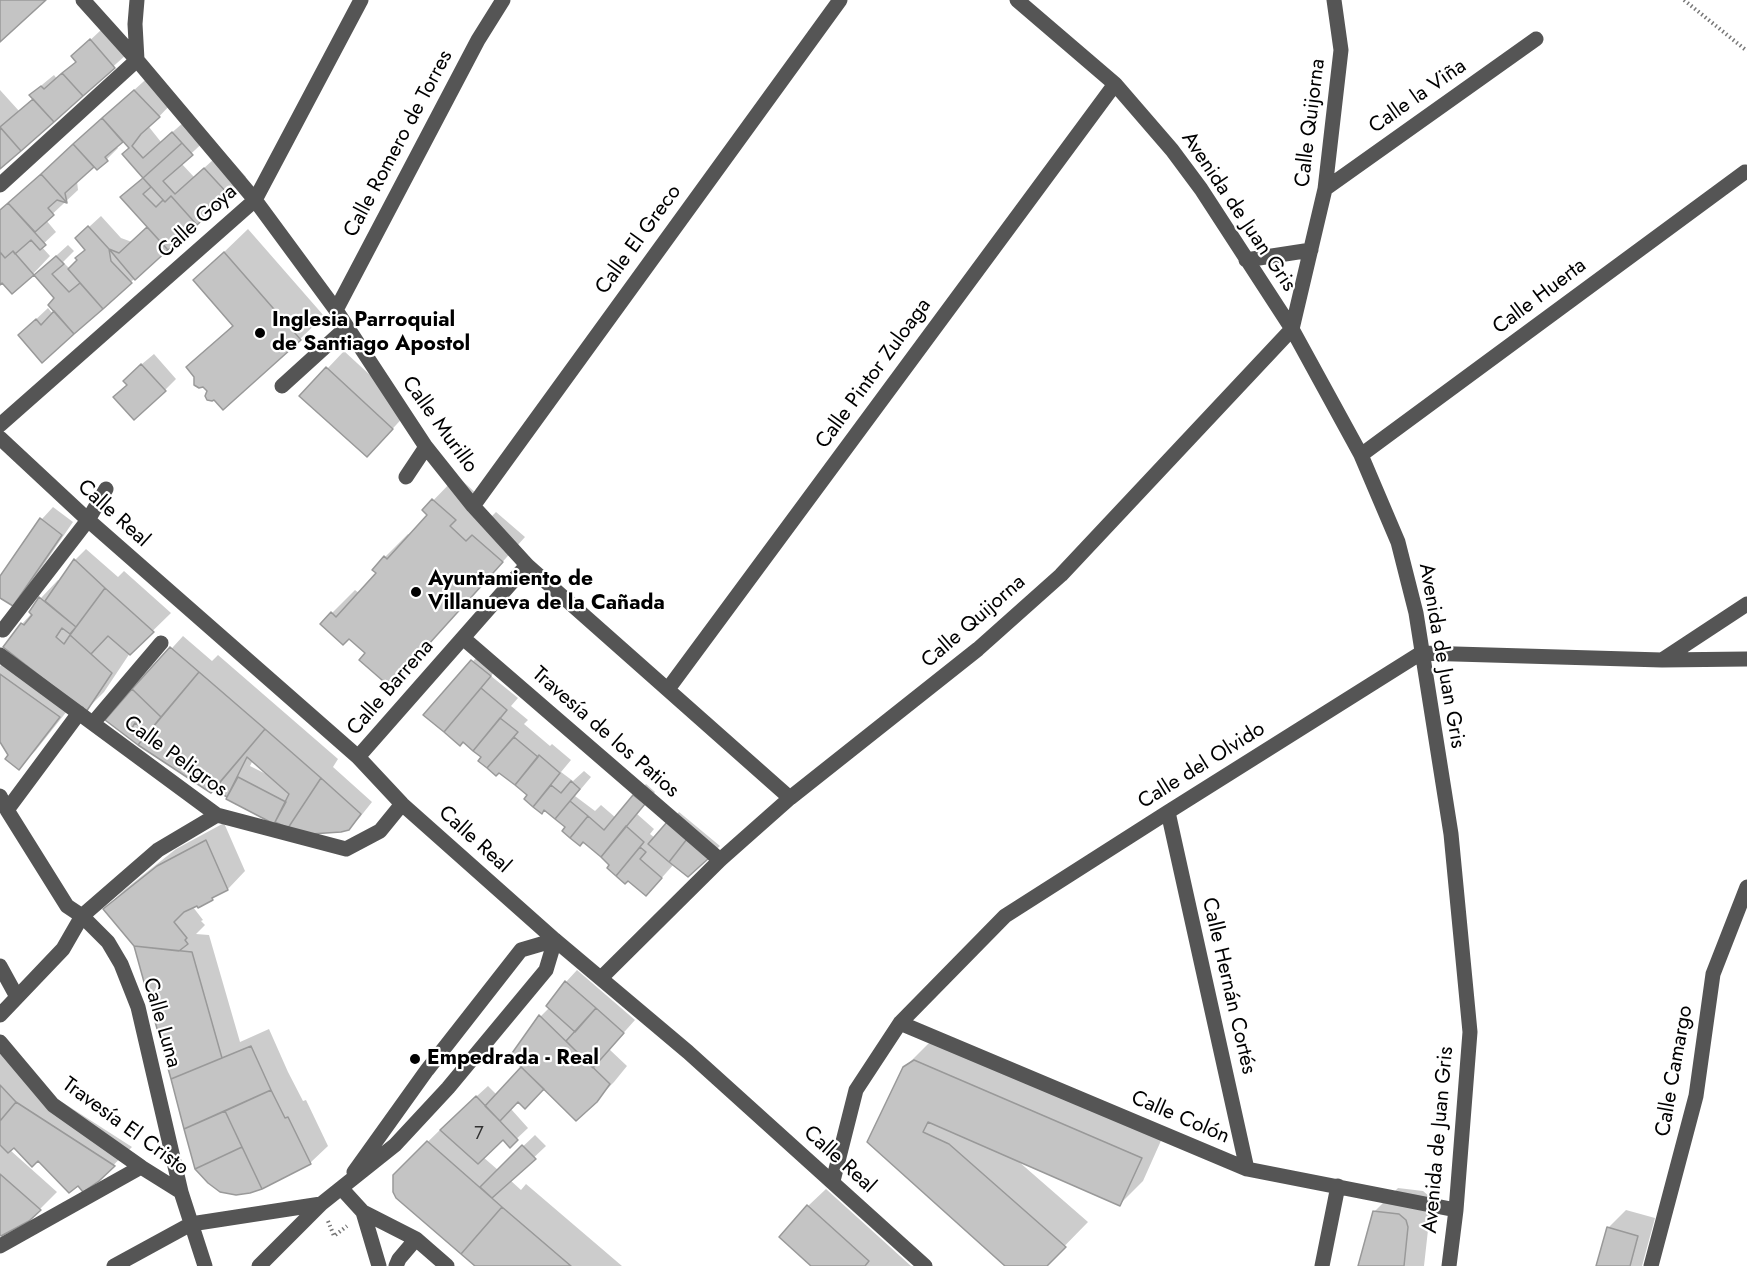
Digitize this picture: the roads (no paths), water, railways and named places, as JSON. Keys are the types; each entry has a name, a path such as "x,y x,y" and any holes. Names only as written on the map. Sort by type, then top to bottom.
{"street":[{"name":"Calle Murillo","path":"83,0 137,60 255,200 336,310 426,447 473,506 527,565 790,798"},
{"path":"0,185 137,60 135,24 137,0"},
{"name":"Calle Goya","path":"0,425 255,200 361,0"},
{"name":"Calle Romero de Torres","path":"336,310 478,40 504,0"},
{"name":"Calle El Greco","path":"473,506 840,0"},
{"name":"Avenida de Juan Gris","path":"1017,0 1115,84 1172,150 1201,189 1292,329 1361,455 1398,542 1416,613 1451,834 1470,1032 1456,1210 1449,1266"},
{"name":"Calle Quijorna","path":"601,978 720,860 790,798 978,649 1060,575 1292,329 1325,189 1341,50 1334,0"},
{"name":"Calle la Viña","path":"1325,189 1536,39"},
{"name":"Calle Pintor Zuloaga","path":"668,689 1115,84"},
{"name":"Calle Huerta","path":"1361,455 1745,172"},
{"path":"1246,260 1311,250"},
{"path":"282,386 347,327"},
{"name":"Calle Real","path":"0,438 88,520 358,757 402,804 555,940 688,1052 925,1266"},
{"path":"406,477 426,447"},
{"path":"1,631 88,520 106,489"},
{"name":"Calle Barrena","path":"358,757 527,565"},
{"path":"1662,660 1747,604"},
{"name":"Travesía de los Patios","path":"463,638 720,860"},
{"path":"93,723 161,643"},
{"path":"1421,653 1662,660 1747,659"},
{"name":"Calle del Olvido","path":"833,1181 856,1090 900,1023 1005,916 1421,653"},
{"name":"Calle Peligros","path":"0,655 217,814 346,849 381,831 402,804"},
{"path":"7,810 79,713"},
{"name":"Calle Luna","path":"0,796 66,906 82,916 108,942 121,964 138,1007 181,1192"},
{"name":"Calle Hernán Cortés","path":"1168,812 1247,1169"},
{"path":"0,1015 63,950 82,916 158,850 217,814"},
{"name":"Calle Camargo","path":"1651,1266 1696,1096 1713,974 1747,887"},
{"path":"342,1189 427,1070 521,950 555,940"},
{"path":"259,1266 321,1204 395,1145 469,1064 546,970 555,940"},
{"path":"0,966 17,997"},
{"name":"Calle Colón","path":"900,1023 1247,1169 1456,1210"},
{"name":"Travesía El Cristo","path":"0,1042 53,1105 141,1167 181,1192 205,1266"},
{"path":"0,1246 141,1167"},
{"path":"1322,1266 1338,1186"},
{"path":"342,1189 363,1212 416,1239 447,1266"},
{"path":"114,1266 191,1224 321,1204"},
{"path":"363,1212 379,1266"},
{"path":"396,1266 416,1239"}],"place":[{"name":"Inglesia Parroquial de Santiago Apostol","path":"260,333"},
{"name":"Ayuntamiento de Villanueva de la Cañada","path":"416,592"},
{"name":"Empedrada - Real","path":"415,1059"}]}
